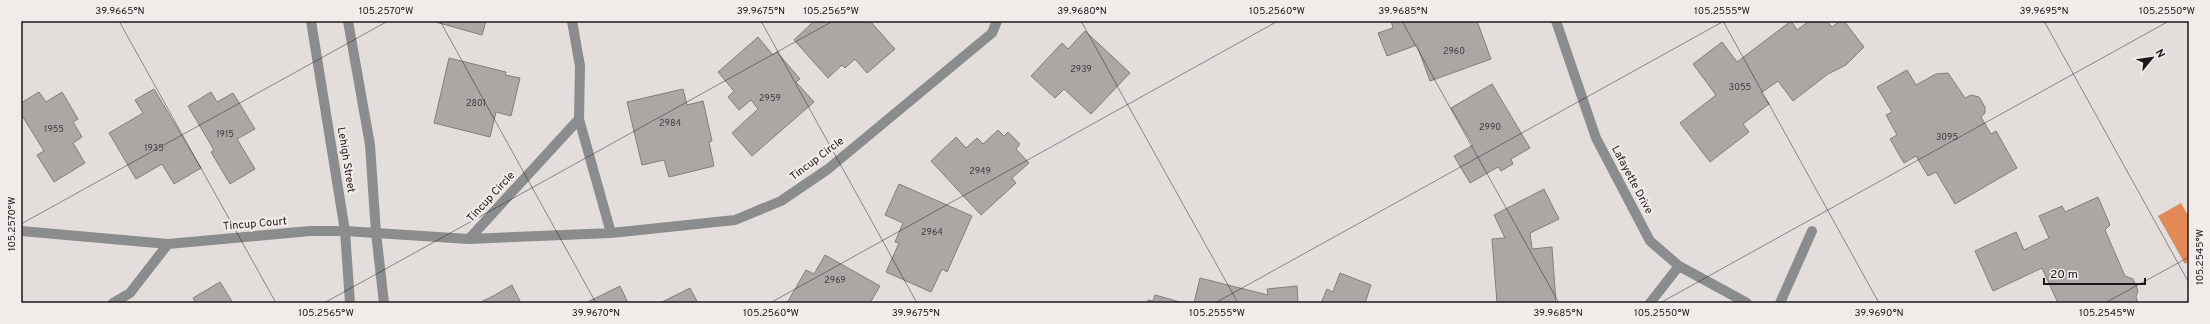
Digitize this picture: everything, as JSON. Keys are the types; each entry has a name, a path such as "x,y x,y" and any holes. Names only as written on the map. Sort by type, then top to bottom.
{"street":[{"name":"Lehigh Street","path":"311,21 345,231 350,303"},
{"name":"Lehigh Street","path":"348,21 370,144 376,233 384,303"},
{"path":"572,21 580,66 580,119 611,233"},
{"name":"Tincup Circle","path":"345,231 469,239 611,233 735,220 781,201 828,169 992,33 996,21"},
{"name":"Lafayette Drive","path":"1556,21 1596,138 1650,241 1679,266 1747,303"},
{"name":"Tincup Circle","path":"469,239 580,119"},
{"name":"Tincup Court","path":"21,231 168,244 310,231 345,231"},
{"path":"1780,303 1812,231"},
{"path":"113,303 130,293 168,244"},
{"path":"1650,303 1679,266"}],"shaded area":[{"path":"2181,203 2189,217 2189,261 2185,264 2158,216"}],"building":[{"path":"432,21 486,21 482,35"},
{"path":"814,21 870,21 895,49 867,73 855,59 845,68 842,65 828,78 794,40"},
{"path":"1391,21 1477,21 1491,59 1430,81 1417,45 1387,56 1378,33 1393,28"},
{"path":"1791,21 1797,30 1809,21 1827,21 1832,27 1840,21 1844,21 1864,47 1846,65 1828,74 1793,101 1778,81 1761,93 1769,104 1743,124 1749,132 1710,162 1680,123 1716,95 1693,64 1722,42 1737,62"},
{"path":"1085,31 1130,73 1091,114 1064,89 1055,98 1031,76 1062,43 1068,49"},
{"path":"758,37 773,55 777,52 800,79 796,82 814,102 752,156 732,133 758,109 751,100 739,110 728,97 734,91 718,72"},
{"path":"449,58 506,72 505,75 520,78 511,116 496,112 490,137 434,123"},
{"path":"1907,70 1916,85 1936,74 1948,73 1965,98 1971,95 1979,97 1985,107 1985,113 1981,117 1991,134 1996,131 2017,168 1955,204 1936,172 1928,176 1916,156 1904,163 1890,139 1897,135 1886,115 1892,112 1877,87"},
{"path":"1492,84 1530,148 1511,159 1513,164 1501,171 1498,167 1470,183 1454,156 1473,145 1451,108"},
{"path":"154,89 201,168 174,184 162,164 136,179 109,133 143,113 135,100"},
{"path":"683,89 687,105 703,101 712,141 709,142 714,166 669,177 664,160 642,165 627,102"},
{"path":"39,92 46,102 62,92 78,119 73,122 82,137 73,143 85,163 54,182 37,155 44,151 21,114 21,103"},
{"path":"211,92 217,102 233,93 255,129 237,139 255,169 230,184 211,152 214,150 188,106"},
{"path":"998,130 1004,136 1008,132 1020,144 1016,149 1029,163 1012,178 1016,183 981,215 931,161 956,137 966,148 977,138 983,144"},
{"path":"899,184 972,216 947,272 942,269 931,292 886,272 899,243 895,242 903,223 885,215"},
{"path":"1544,189 1559,219 1530,233 1532,249 1552,247 1556,303 1497,303 1492,239 1505,238 1494,215"},
{"path":"2098,197 2110,225 2105,230 2125,276 2133,279 2138,290 2136,297 2138,303 2058,303 2042,268 1993,291 1975,251 2016,232 2024,250 2049,238 2039,216 2062,206 2065,212"},
{"path":"825,255 880,286 870,303 787,303 806,270 814,274"},
{"path":"1340,273 1371,285 1365,303 1321,303 1327,289 1333,292"},
{"path":"1200,278 1268,295 1267,289 1297,286 1298,303 1194,303"},
{"path":"220,282 233,303 196,303 193,298"},
{"path":"512,285 521,303 479,303 495,295"},
{"path":"620,286 628,303 585,303 600,296"},
{"path":"690,288 698,303 660,303"},
{"path":"1155,295 1180,302 1147,303 1148,300 1153,301"}]}
